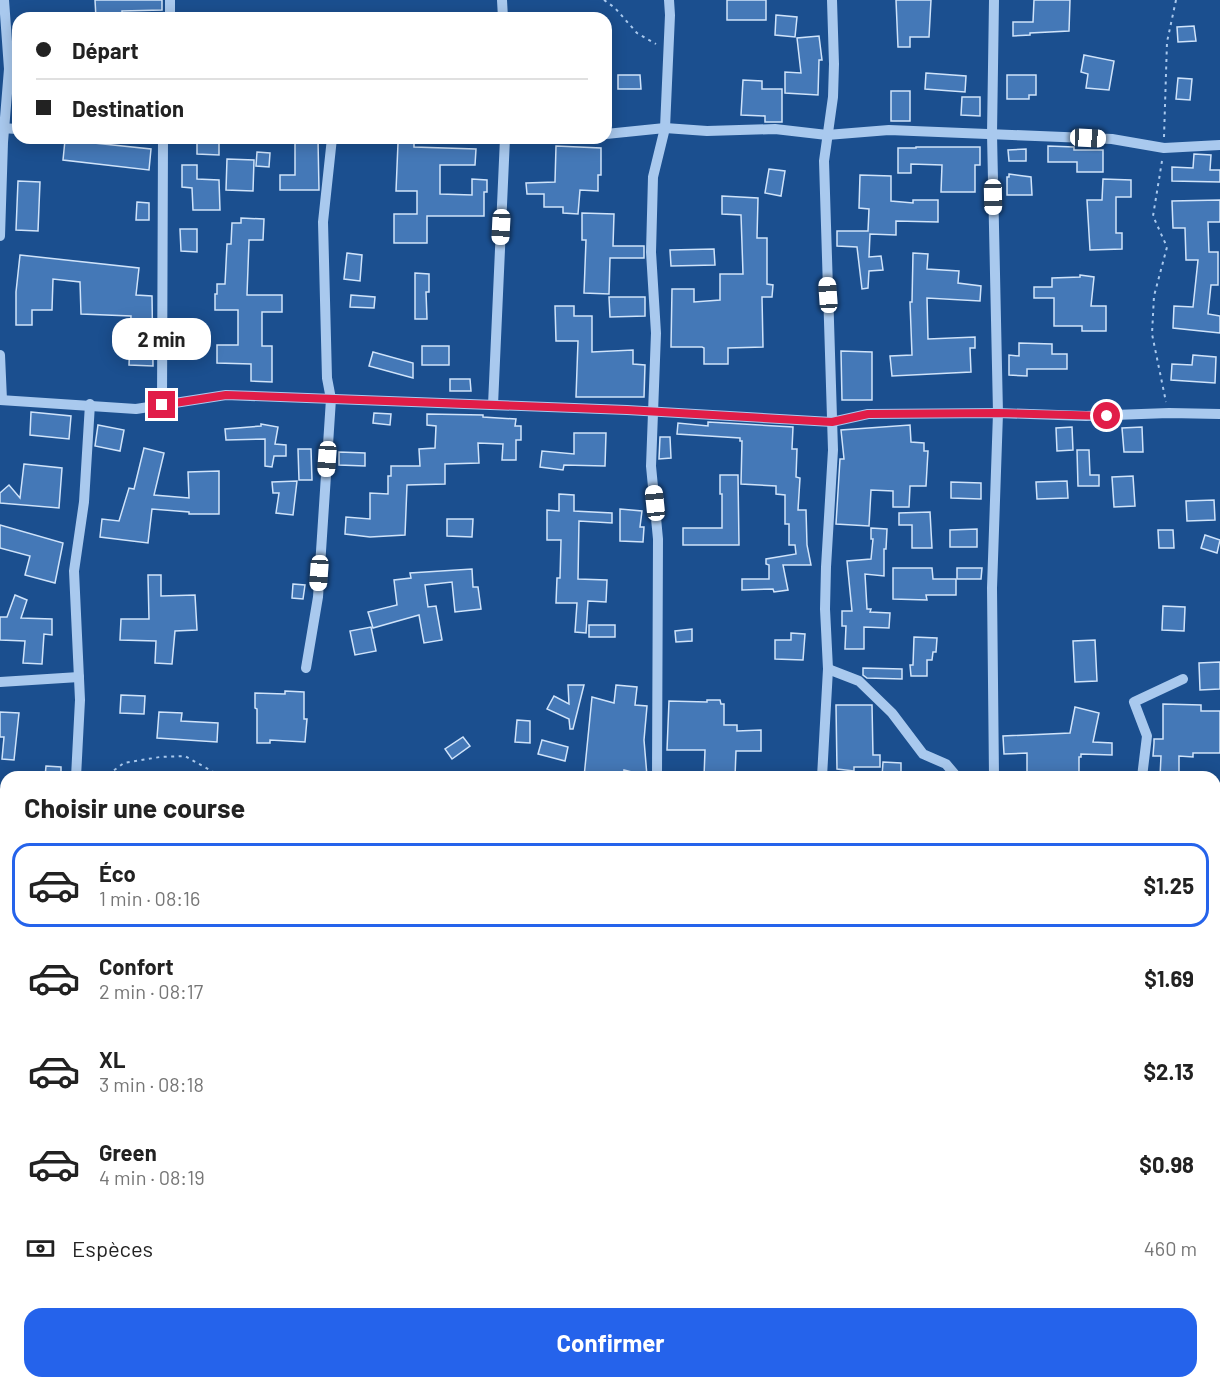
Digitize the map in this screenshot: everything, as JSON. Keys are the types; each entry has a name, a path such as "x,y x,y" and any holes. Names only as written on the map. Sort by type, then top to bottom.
{"street":[{"path":"0,236 2,128 9,69 4,0"},
{"path":"657,771 658,539 651,466 656,333 651,252 653,177 665,128 669,0"},
{"path":"822,771 828,669 825,609 832,422 824,171 833,98 832,0"},
{"path":"994,0 992,134 998,413 992,588 994,771"},
{"path":"612,133 665,128 707,131 775,129 828,135 889,130 1112,139 1164,148 1220,145"},
{"path":"162,405 163,144"},
{"path":"306,668 318,597 330,399 327,378 323,222 331,144"},
{"path":"493,405 504,144"},
{"path":"0,355 1,400 136,408 226,395 652,411 832,422 868,414 998,413 1086,416 1220,414"},
{"path":"76,771 80,700 74,571 84,502 90,404"},
{"path":"828,669 859,681 892,713 923,754 946,764 952,771"},
{"path":"0,682 79,677"},
{"path":"1143,771 1147,736 1134,702 1183,679"}],"path":[{"path":"604,0 615,8 637,33 669,51"},
{"path":"1169,413 1152,334 1154,296 1167,247 1153,216 1164,148 1167,42 1176,0"},
{"path":"112,771 124,762 185,756 211,771"}],"building":[{"path":"95,0 162,0 162,10 96,12"},
{"path":"727,0 766,0 766,20 727,20"},
{"path":"896,0 931,0 929,37 910,37 910,47 898,47"},
{"path":"1034,0 1070,0 1069,31 1013,36 1013,22 1033,22"},
{"path":"776,15 797,17 795,37 775,35"},
{"path":"1194,26 1196,41 1178,42 1177,27"},
{"path":"819,36 822,60 819,60 818,95 785,93 785,72 801,73 797,38"},
{"path":"1084,55 1114,61 1109,90 1086,88 1088,74 1081,72"},
{"path":"926,73 966,76 965,92 925,89"},
{"path":"618,75 640,75 641,89 618,89"},
{"path":"1007,75 1036,75 1036,95 1029,95 1029,99 1007,99"},
{"path":"1178,78 1192,79 1190,100 1176,99"},
{"path":"743,80 762,81 762,89 782,89 782,122 765,122 765,116 741,115"},
{"path":"891,91 910,91 910,121 891,121"},
{"path":"962,97 980,97 980,116 961,115"},
{"path":"65,144 103,144 151,149 149,170 63,160"},
{"path":"197,144 219,144 219,155 197,154"},
{"path":"295,144 318,144 319,190 280,190 280,175 295,175"},
{"path":"398,144 414,144 414,147 476,149 475,165 440,165 440,194 472,195 472,179 487,180 487,192 484,192 484,216 427,216 427,243 394,243 394,214 417,214 417,191 396,191"},
{"path":"556,146 601,148 601,175 598,175 598,191 580,190 578,214 563,213 563,207 544,207 544,194 527,194 526,183 555,182"},
{"path":"1048,146 1074,147 1074,150 1103,150 1103,172 1077,172 1077,162 1048,162"},
{"path":"980,147 980,165 975,165 975,192 941,192 942,165 911,164 911,173 898,173 898,148"},
{"path":"1026,149 1026,161 1009,161 1008,150"},
{"path":"257,152 270,153 269,167 256,166"},
{"path":"1194,154 1211,155 1210,170 1220,170 1220,182 1172,181 1172,167 1193,168"},
{"path":"227,159 254,160 253,191 226,190"},
{"path":"182,165 197,165 197,179 219,180 220,210 193,210 192,188 182,187"},
{"path":"769,169 785,171 781,196 765,193"},
{"path":"1009,174 1031,177 1032,195 1007,195"},
{"path":"860,175 891,176 891,201 913,203 913,200 938,200 938,222 896,221 896,235 870,234 869,257 881,256 883,270 869,271 868,288 862,289 857,247 837,246 837,231 868,231 869,209 859,208"},
{"path":"1103,179 1131,180 1131,197 1116,197 1116,233 1122,233 1122,249 1090,250 1087,200 1102,200"},
{"path":"18,181 40,182 38,231 16,230"},
{"path":"722,196 758,198 757,238 767,238 767,284 773,285 772,297 762,297 763,347 728,348 728,364 704,364 704,348 671,347 672,289 694,289 694,302 720,300 720,274 743,274 741,215 722,214"},
{"path":"1220,200 1220,222 1208,222 1209,252 1218,252 1218,285 1211,285 1208,314 1220,316 1220,333 1173,328 1174,306 1193,307 1198,260 1186,260 1185,228 1173,228 1172,201"},
{"path":"137,202 149,203 149,220 136,220"},
{"path":"582,213 614,214 613,246 644,246 644,258 610,258 609,294 584,293 586,240 582,240"},
{"path":"241,218 264,219 263,240 249,240 247,295 282,295 282,312 262,312 262,346 272,346 272,382 251,381 251,364 217,363 217,345 238,345 238,310 215,310 215,294 217,294 217,284 225,284 227,244 231,244 232,223 241,223"},
{"path":"180,229 197,229 197,252 181,251"},
{"path":"714,249 715,265 671,266 670,250"},
{"path":"347,253 362,255 360,281 344,279"},
{"path":"913,253 928,254 927,269 959,271 958,283 981,286 980,301 927,298 928,339 975,337 975,348 970,348 971,372 892,376 890,356 912,355 910,302 912,302"},
{"path":"20,255 139,268 136,295 152,296 153,366 129,365 131,316 81,314 80,282 53,279 52,310 32,310 32,325 16,325 16,292"},
{"path":"415,273 429,274 429,292 426,292 427,319 415,319"},
{"path":"1080,275 1094,277 1091,306 1106,306 1106,331 1082,331 1082,326 1054,326 1054,298 1034,298 1034,287 1052,287 1052,278 1080,277"},
{"path":"351,295 375,297 374,308 350,307"},
{"path":"609,297 645,297 645,316 610,317"},
{"path":"555,306 574,306 574,316 592,316 592,352 633,350 633,364 645,365 644,397 576,397 578,341 556,341"},
{"path":"1019,343 1052,344 1052,354 1067,354 1067,369 1027,369 1027,376 1009,375 1009,355 1019,356"},
{"path":"422,346 449,346 449,365 422,365"},
{"path":"841,351 872,352 872,400 842,400"},
{"path":"373,352 413,363 413,378 369,366"},
{"path":"1193,355 1216,357 1215,383 1171,380 1172,364 1192,365"},
{"path":"450,379 470,379 471,391 450,391"},
{"path":"31,412 71,416 69,439 30,435"},
{"path":"374,413 391,414 390,425 373,423"},
{"path":"427,414 483,415 483,417 516,419 515,426 521,426 521,440 516,440 516,460 502,460 503,444 478,443 479,463 445,464 445,484 407,485 405,535 370,537 345,534 346,517 370,519 370,493 388,494 388,476 391,476 391,466 420,466 419,449 435,448 436,426 427,425"},
{"path":"708,422 793,427 792,449 797,449 796,477 800,478 798,510 806,510 807,545 811,565 783,565 788,590 774,592 773,589 742,590 742,579 769,579 769,565 766,564 766,559 796,554 795,545 789,545 789,524 785,524 785,495 776,494 776,486 741,484 742,441 740,438 677,434 678,423 708,426"},
{"path":"261,424 278,427 275,444 286,445 286,456 274,456 272,467 265,466 265,439 226,440 225,429 261,426"},
{"path":"98,425 124,430 120,451 95,446"},
{"path":"910,425 911,442 924,443 924,451 928,451 926,486 910,486 909,507 893,507 893,491 871,490 869,526 836,524 840,459 844,459 841,430"},
{"path":"1072,427 1073,450 1057,451 1056,428"},
{"path":"1142,427 1143,452 1124,452 1122,428"},
{"path":"574,433 606,433 605,466 564,465 563,470 540,467 542,451 574,454"},
{"path":"660,437 670,437 671,458 659,459"},
{"path":"144,448 164,453 154,495 189,498 188,472 219,471 219,514 189,514 189,512 152,509 148,543 100,537 102,519 119,521 129,488 134,489"},
{"path":"298,449 311,449 312,480 299,480"},
{"path":"1077,450 1089,450 1090,475 1099,475 1099,486 1078,486"},
{"path":"339,452 365,453 365,466 339,465"},
{"path":"24,464 62,468 59,508 0,503 0,493 9,485 20,498"},
{"path":"720,475 738,475 739,545 683,545 683,528 722,528"},
{"path":"1133,476 1135,506 1114,507 1112,477"},
{"path":"297,481 293,515 276,513 279,493 273,493 272,482"},
{"path":"1067,481 1068,498 1037,499 1036,482"},
{"path":"951,482 981,483 981,499 951,498"},
{"path":"559,494 574,495 574,511 612,513 612,523 579,521 578,579 607,580 606,602 588,601 586,633 575,632 577,603 556,603 557,578 560,578 561,540 547,540 547,510 559,511"},
{"path":"1214,500 1215,520 1187,521 1186,501"},
{"path":"620,509 642,511 640,527 644,527 643,542 620,541"},
{"path":"930,512 932,548 912,548 912,525 899,525 899,513"},
{"path":"447,519 473,519 472,537 447,536"},
{"path":"0,525 63,543 55,583 25,575 30,556 0,548"},
{"path":"871,528 887,529 884,576 865,574 867,609 871,609 870,612 890,613 889,628 864,627 864,649 845,649 846,626 842,626 842,611 852,611 847,561 871,559 873,539 871,539"},
{"path":"977,529 977,547 950,547 950,530"},
{"path":"1158,530 1173,530 1174,548 1159,548"},
{"path":"1205,535 1220,540 1217,553 1201,548"},
{"path":"893,568 932,568 933,579 956,579 956,595 926,595 927,600 893,599"},
{"path":"957,568 982,568 981,579 957,579"},
{"path":"472,569 473,587 478,587 481,609 455,612 452,582 425,585 428,607 436,606 442,640 424,643 419,615 373,628 368,612 397,605 394,580 411,578 410,573"},
{"path":"148,575 161,575 161,596 195,595 197,630 175,631 172,664 155,663 156,641 120,640 121,619 149,619"},
{"path":"293,584 305,585 303,599 292,598"},
{"path":"15,595 27,600 21,618 52,619 52,635 44,634 42,664 23,663 25,641 0,640 0,617 7,617"},
{"path":"1163,606 1185,607 1184,631 1162,630"},
{"path":"589,625 615,625 615,637 589,637"},
{"path":"371,627 376,651 355,655 350,631"},
{"path":"692,629 692,641 676,642 675,631"},
{"path":"791,633 805,634 803,660 775,659 775,640 791,640"},
{"path":"914,637 937,638 936,652 933,652 932,660 927,660 927,676 911,676 910,665 913,665"},
{"path":"1095,640 1097,681 1075,682 1073,641"},
{"path":"1220,662 1220,689 1200,690 1199,663"},
{"path":"863,668 902,669 902,679 867,678 863,675"},
{"path":"568,685 584,685 573,729 570,729 569,719 547,709 554,696 569,704"},
{"path":"616,685 637,687 635,705 647,706 644,740 647,771 585,771 592,697 614,703"},
{"path":"285,691 304,692 304,719 307,719 305,742 270,740 270,743 257,743 255,693 285,694"},
{"path":"121,695 145,696 144,714 120,713"},
{"path":"707,700 720,700 721,704 724,704 724,725 737,725 737,731 761,730 761,751 736,751 735,771 704,771 705,750 667,750 669,701 707,702"},
{"path":"1163,704 1201,705 1201,711 1220,711 1220,753 1193,753 1193,757 1179,756 1179,771 1160,771 1161,756 1153,756 1154,739 1163,739"},
{"path":"836,705 872,705 873,755 880,755 880,767 854,767 854,771 837,769"},
{"path":"1075,707 1099,713 1093,742 1112,743 1112,755 1081,754 1079,771 1027,771 1027,753 1004,754 1003,736 1070,733"},
{"path":"0,712 19,713 14,760 2,759 4,737 0,737"},
{"path":"159,712 182,713 181,721 218,723 217,742 157,738"},
{"path":"517,720 530,721 530,743 515,742"},
{"path":"463,737 470,746 452,759 445,749"},
{"path":"542,740 568,747 565,761 538,754"},
{"path":"883,762 901,763 901,771 882,771"},
{"path":"46,766 61,767 61,771 46,771"}],"route":[{"path":"162,405 226,395 627,410 832,422 868,414 998,413 1107,416"}]}
